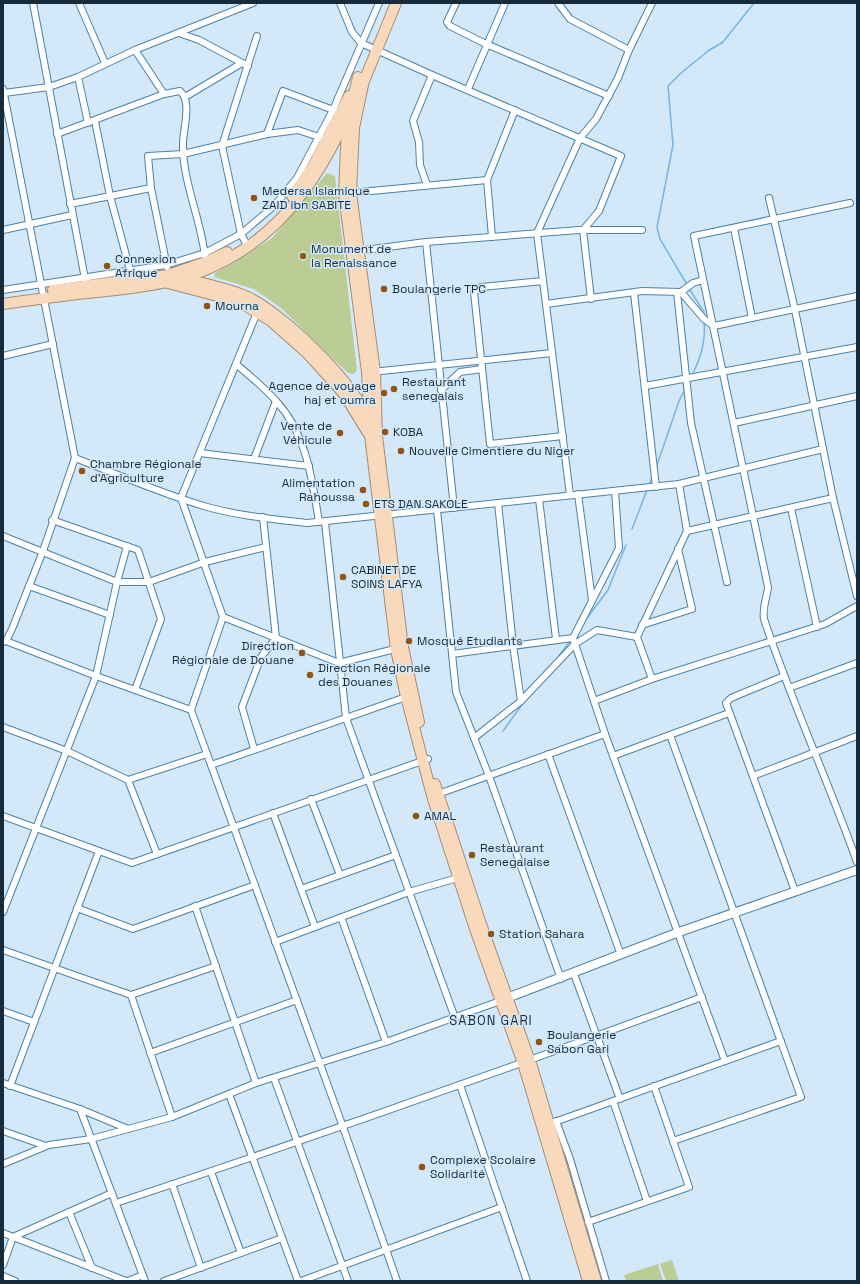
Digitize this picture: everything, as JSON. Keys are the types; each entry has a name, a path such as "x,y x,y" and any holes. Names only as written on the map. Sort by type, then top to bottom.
{"main road":[{"path":"375,48 390,3"},
{"path":"396,3 361,79 347,124 348,194 371,372 374,435 406,697 461,877 526,1062 596,1281"},
{"path":"245,240 278,213 312,168 337,112 361,79"},
{"path":"348,194 354,128 361,79"},
{"path":"182,278 207,261 283,218 306,190 334,143 351,109"},
{"path":"3,297 167,274 207,261"},
{"path":"167,274 243,295 259,308 292,328 313,348 369,421 379,448 383,516"},
{"path":"167,274 259,308"},
{"path":"3,304 42,291"},
{"path":"369,421 368,383 371,372"},
{"path":"351,396 368,383"},
{"path":"351,396 374,435"},
{"path":"399,648 425,760 438,794 442,815"},
{"path":"526,1062 553,1123 556,1156 588,1281"}],"street":[{"path":"33,3 86,285 130,270 167,274 150,188 148,156 183,154 222,146 267,134 298,130 324,139"},
{"path":"79,3 105,63"},
{"path":"191,710 4,642 12,629 43,551 52,520 75,458 3,91 49,87 78,77 135,50 253,3"},
{"path":"340,3 352,32 361,43 621,156 599,211 584,230 591,299"},
{"path":"267,134 282,91 337,112 361,43 379,3"},
{"path":"456,3 447,22 448,24 486,44 609,96"},
{"path":"468,90 486,44 505,3"},
{"path":"558,3 570,19 629,50"},
{"path":"570,495 537,233 580,138 596,119 609,96 652,3"},
{"path":"179,33 199,40 245,65"},
{"path":"245,240 222,146 245,65 257,36"},
{"path":"135,50 164,94"},
{"path":"185,97 245,65"},
{"path":"427,185 420,164 419,142 413,121 432,75"},
{"path":"78,77 88,123"},
{"path":"57,134 164,94 180,91 185,97 187,108 183,129 183,154 207,261"},
{"path":"492,237 487,180 515,110"},
{"path":"95,121 110,196 130,270"},
{"path":"348,194 487,180"},
{"path":"70,204 150,188"},
{"path":"769,198 795,310 833,498 857,596"},
{"path":"850,203 694,236 768,587 767,597 762,609 771,642 857,862"},
{"path":"3,230 72,215"},
{"path":"734,228 752,318"},
{"path":"356,251 426,242 537,233 584,230 642,230"},
{"path":"426,242 454,508"},
{"path":"543,280 477,289 474,292 490,444 563,436"},
{"path":"546,304 642,291 679,292 693,283 703,280"},
{"path":"3,290 42,291"},
{"path":"679,292 704,319 714,326 857,296"},
{"path":"679,292 692,423 727,582"},
{"path":"634,293 656,487"},
{"path":"259,308 181,498 205,562 223,617 191,710 343,1127 397,1281"},
{"path":"3,356 53,344"},
{"path":"645,386 857,347"},
{"path":"371,372 552,352"},
{"path":"459,362 460,372"},
{"path":"236,364 276,401 299,435 309,466 322,522 346,718 455,1018"},
{"path":"441,390 460,372 482,369"},
{"path":"734,424 857,396"},
{"path":"254,459 276,401"},
{"path":"75,458 209,507 263,518 307,523 679,484 823,449"},
{"path":"200,453 309,466"},
{"path":"652,679 637,637 687,531 679,484"},
{"path":"474,738 521,701 574,641 592,600 619,548 615,491"},
{"path":"578,494 592,600"},
{"path":"687,531 833,498"},
{"path":"539,499 556,639"},
{"path":"498,503 513,645 521,701"},
{"path":"791,508 817,626"},
{"path":"437,510 456,692 489,776 561,979"},
{"path":"254,749 242,707 261,657 276,638 263,518"},
{"path":"52,520 138,550 161,619 135,690"},
{"path":"3,536 117,582 149,582 205,562 266,547"},
{"path":"3,912 96,676 117,582 127,546"},
{"path":"642,625 692,609 678,549"},
{"path":"29,586 110,615"},
{"path":"594,701 652,679 825,624 857,606"},
{"path":"223,617 339,663 399,648"},
{"path":"452,654 556,639 574,641 596,630 637,637"},
{"path":"574,641 605,734 679,932 725,1061"},
{"path":"789,688 857,663"},
{"path":"784,676 731,698 726,703 796,891"},
{"path":"211,765 406,697"},
{"path":"613,756 729,713"},
{"path":"3,727 67,751 128,780 157,854"},
{"path":"438,794 605,734"},
{"path":"670,735 801,1097 673,1141"},
{"path":"753,776 857,736"},
{"path":"128,780 207,754"},
{"path":"548,754 621,955"},
{"path":"3,816 132,863 425,760"},
{"path":"311,799 340,875"},
{"path":"273,813 315,927"},
{"path":"10,1086 99,851"},
{"path":"301,889 396,855"},
{"path":"3,1164 46,1146 91,1139 172,1117 256,1083 319,1064 455,1018 561,979 679,932 857,870"},
{"path":"276,942 409,892 461,877"},
{"path":"77,908 133,929 255,885"},
{"path":"196,906 256,1083"},
{"path":"342,917 386,1042"},
{"path":"3,950 131,995 216,966"},
{"path":"574,974 620,1099"},
{"path":"131,995 172,1117"},
{"path":"116,1203 343,1127 702,997"},
{"path":"150,1053 297,1000"},
{"path":"3,1011 34,1022"},
{"path":"606,1281 588,1222 553,1123 781,1041"},
{"path":"274,1078 348,1281"},
{"path":"3,1083 80,1109 128,1129"},
{"path":"460,1085 528,1281"},
{"path":"588,1222 689,1187 654,1086"},
{"path":"229,1094 298,1281"},
{"path":"613,1101 647,1201"},
{"path":"3,1232 127,1281 144,1278 80,1109"},
{"path":"3,1131 46,1146"},
{"path":"211,1172 241,1253"},
{"path":"172,1184 202,1268"},
{"path":"3,1265 13,1237 112,1193"},
{"path":"302,1281 502,1207"},
{"path":"69,1212 92,1268"},
{"path":"164,1281 282,1238"},
{"path":"3,1276 15,1281"}],"green space":[{"path":"327,173 335,176 357,371 353,374 348,373 281,308 254,289 214,277 215,273 234,263 272,238"},
{"path":"672,1260 679,1281 666,1281 660,1264"},
{"path":"658,1264 663,1281 626,1281 624,1275"}],"waterway":[{"path":"686,283 660,239 657,227 673,145 668,86 681,73 708,51 723,42 754,3"},
{"path":"690,290 704,312 704,315"},
{"path":"692,375 702,349 704,321"},
{"path":"656,468 679,401 685,389"},
{"path":"649,485 652,477"},
{"path":"632,529 647,490"},
{"path":"584,622 608,590 626,545"},
{"path":"556,660 570,641"},
{"path":"503,731 524,702"}],"place":[{"name":"Medersa Islamique ZAID ibn SABITE","path":"254,198"},
{"name":"Monument de la Renaissance","path":"303,256"},
{"name":"Connexion Afrique","path":"107,266"},
{"name":"Boulangerie TPC","path":"384,289"},
{"name":"Mourna","path":"207,306"},
{"name":"Restaurant senegalais","path":"394,389"},
{"name":"Agence de voyage haj et oumra","path":"384,393"},
{"name":"KOBA","path":"385,432"},
{"name":"Vente de Véhicule","path":"340,433"},
{"name":"Nouvelle Cimentiere du Niger","path":"401,451"},
{"name":"Chambre Régionale d'Agriculture","path":"82,471"},
{"name":"Alimentation Rahoussa","path":"363,490"},
{"name":"ETS DAN SAKOLE","path":"366,504"},
{"name":"CABINET DE SOINS LAFYA","path":"343,577"},
{"name":"Mosqué Etudiants","path":"409,641"},
{"name":"Direction Régionale de Douane","path":"302,653"},
{"name":"Direction Régionale des Douanes","path":"310,675"},
{"name":"AMAL","path":"416,816"},
{"name":"Restaurant Senegalaise","path":"472,855"},
{"name":"Station Sahara","path":"491,934"},
{"name":"Boulangerie Sabon Gari","path":"539,1042"},
{"name":"Complexe Scolaire Solidarité","path":"422,1167"}],"district":[{"name":"SABON GARI","path":"491,1020"}]}
